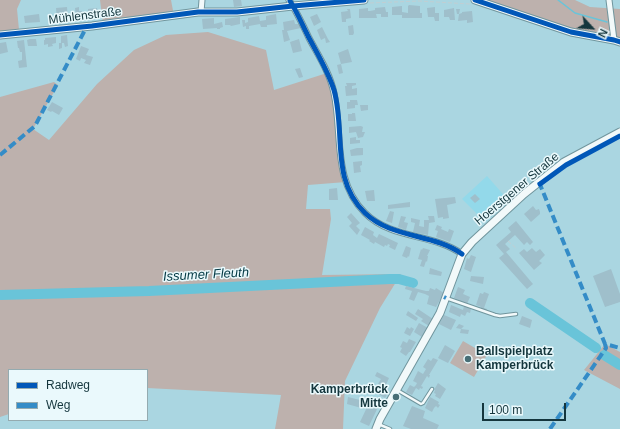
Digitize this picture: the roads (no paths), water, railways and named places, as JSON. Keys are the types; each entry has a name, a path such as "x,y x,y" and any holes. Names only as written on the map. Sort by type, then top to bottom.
{"street":[{"path":"201,12 202,0"},
{"name":"Mühlenstraße","path":"0,35 201,12 237,12 291,3 364,0"},
{"path":"479,1 571,32 617,41 609,0"},
{"path":"291,3 327,73 334,91 338,115 340,159 346,182 355,201 366,214 380,224 396,232 446,245 462,254"},
{"name":"Hoerstgener Straße","path":"377,426 440,313 462,254 478,236 564,162 620,132"}],"lane":[{"path":"446,298 495,315 500,316 516,314"},
{"path":"397,390 421,404 432,389"},
{"path":"377,426 390,429"}],"waterway":[{"path":"558,0 575,13 607,22"},
{"name":"Issumer Fleuth","path":"0,295 149,291 390,279 399,279 413,283"},
{"name":"Issumer Fleuth","path":"530,303 596,348"},
{"name":"Issumer Fleuth","path":"604,355 620,365"}],"place":[{"name":"Ballspielplatz Kamperbrück","path":"468,359"},
{"name":"Kamperbrück Mitte","path":"396,397"}]}
